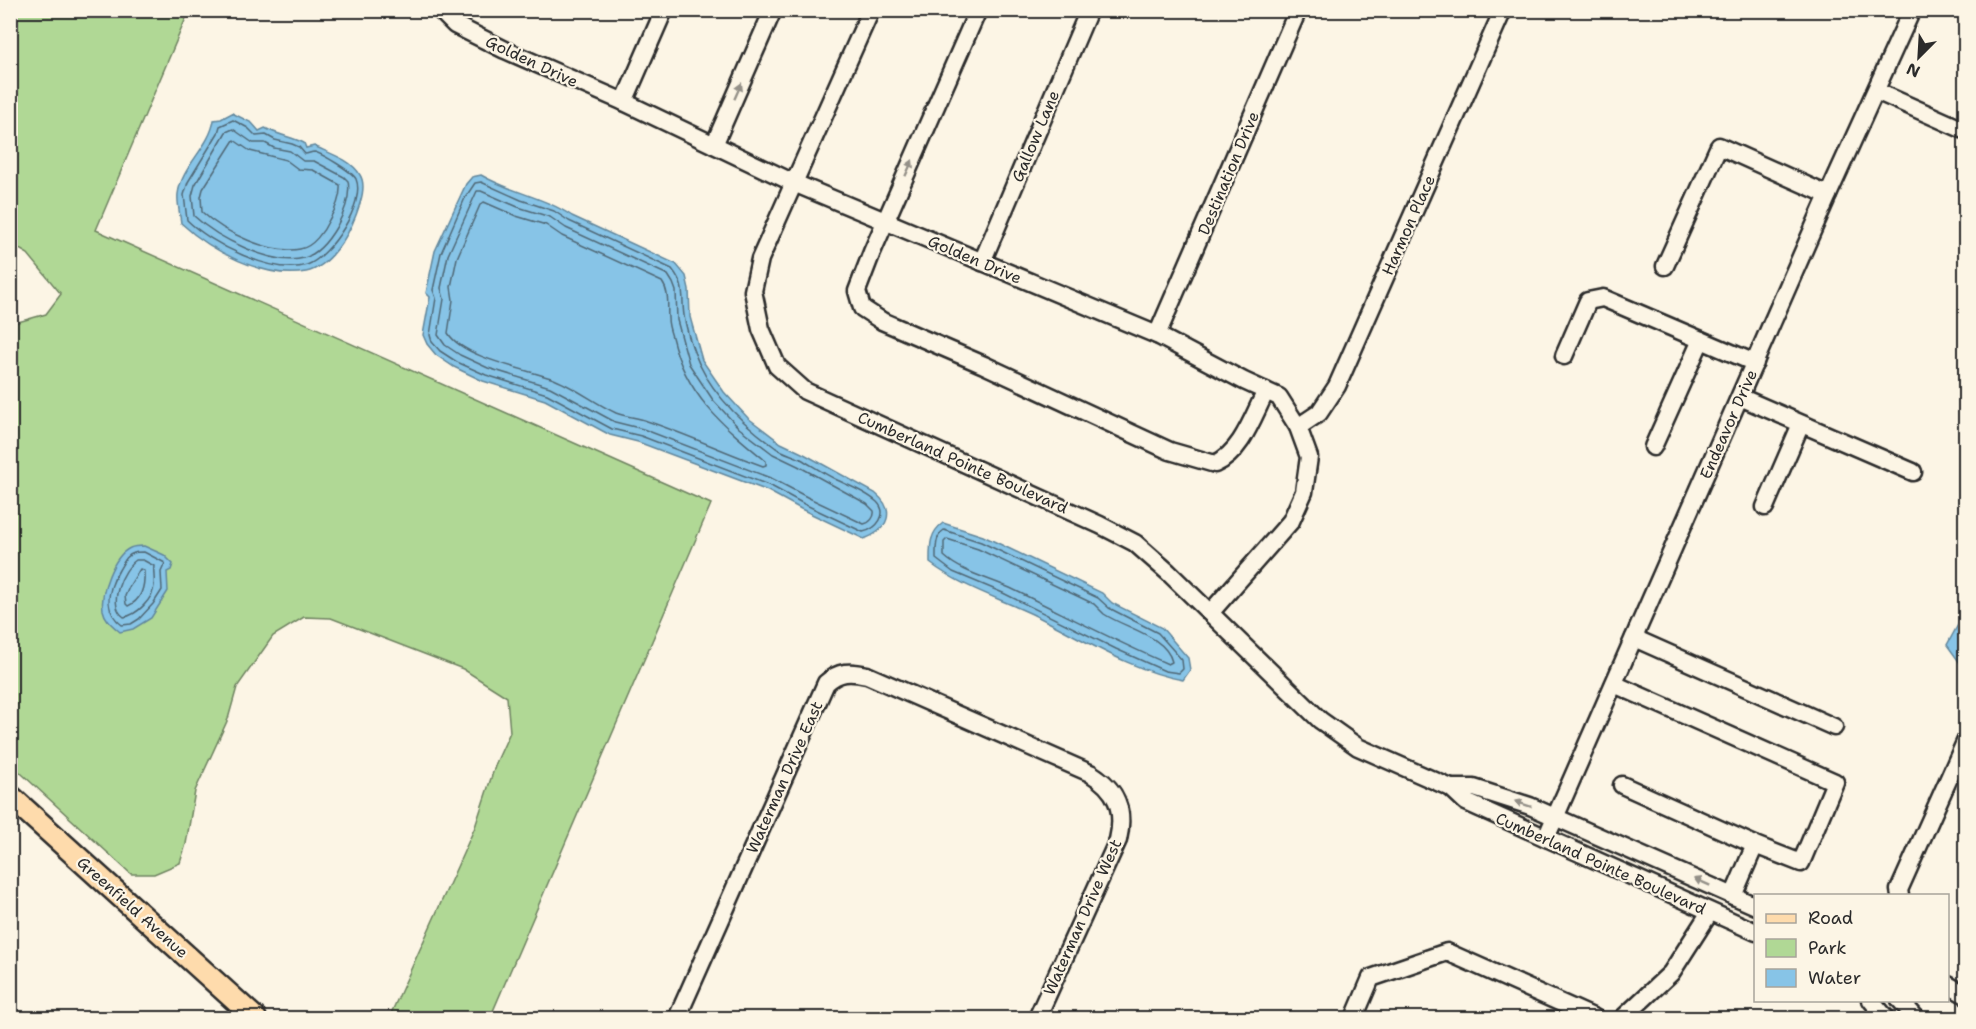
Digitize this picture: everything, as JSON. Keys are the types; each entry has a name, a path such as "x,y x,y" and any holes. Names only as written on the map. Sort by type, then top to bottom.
{"main road":[{"name":"Greenfield Avenue","path":"10,796 255,1018"}],"street":[{"name":"Golden Drive","path":"440,10 455,25 506,50 624,102 794,183 1157,335 1279,397 1298,427 1309,457 1304,492 1291,521 1210,613"},
{"path":"624,102 664,10"},
{"path":"714,145 774,10"},
{"name":"Cumberland Pointe Boulevard","path":"871,10 760,259 753,291 761,329 777,366 805,391 1135,543 1320,720 1358,747 1451,788 1466,802 1754,932"},
{"path":"978,10 885,221 857,291 862,308 882,321 984,365 1170,451 1215,465 1224,460 1241,440 1266,391"},
{"name":"Gallow Lane","path":"982,262 1089,10"},
{"name":"Destination Drive","path":"1157,335 1298,10"},
{"name":"Harmon Place","path":"1298,427 1319,413 1337,386 1503,10"},
{"name":"Endeavor Drive","path":"1546,838 1828,195 1912,10"},
{"path":"1876,91 1965,131"},
{"path":"1665,266 1719,146 1828,195"},
{"path":"1564,356 1588,301 1603,298 1755,363"},
{"path":"1653,447 1701,340"},
{"path":"1740,397 1913,472"},
{"path":"1765,507 1801,423"},
{"path":"1634,638 1834,727"},
{"name":"Waterman Drive East","path":"677,1018 826,683 834,676 844,672 867,675 974,723"},
{"path":"1614,684 1835,782 1802,863 1755,845 1622,785"},
{"name":"Waterman Drive West","path":"974,723 1102,780 1116,800 1120,813 1121,825 1118,840 1037,1018"},
{"path":"1900,894 1899,890 1965,740"},
{"name":"Cumberland Pointe Boulevard","path":"1451,788 1474,788 1530,806 1754,906"},
{"path":"1733,896 1755,845"},
{"path":"1623,1018 1671,973 1710,912"},
{"path":"1354,1018 1371,978 1447,952 1595,1018"},
{"path":"1949,986 1965,995"},
{"path":"1872,1002 1886,1018"},
{"path":"1902,1002 1916,1018"}],"green space":[{"path":"11,11 189,11 96,230 711,504 490,1018 389,1018 475,827 496,763 510,732 507,697 463,669 331,618 304,617 273,636 237,687 228,719 195,791 186,844 180,863 154,874 131,874 11,764 11,324 46,314 61,294 28,254 11,244"}],"water":[{"path":"232,113 252,123 259,131 265,128 304,143 306,148 314,146 333,154 352,165 360,175 363,184 362,195 353,223 337,250 315,269 290,273 273,272 256,267 222,252 181,223 178,194 184,175 207,139 214,120"},
{"path":"481,175 561,209 676,264 686,276 690,317 702,360 724,392 748,418 781,443 875,493 882,500 888,513 879,531 864,539 768,491 638,442 610,435 545,400 483,381 436,355 423,335 430,297 426,293 435,251 466,184 472,177"},
{"path":"943,523 983,536 1102,593 1112,603 1162,628 1188,658 1190,670 1183,680 1144,669 942,571 930,563 930,546 935,531"},
{"path":"144,546 164,555 173,564 171,570 167,572 168,591 151,618 133,629 120,632 104,614 106,585 113,567 124,552 132,547"},
{"path":"1965,612 1966,665 1960,663 1947,645"}]}
